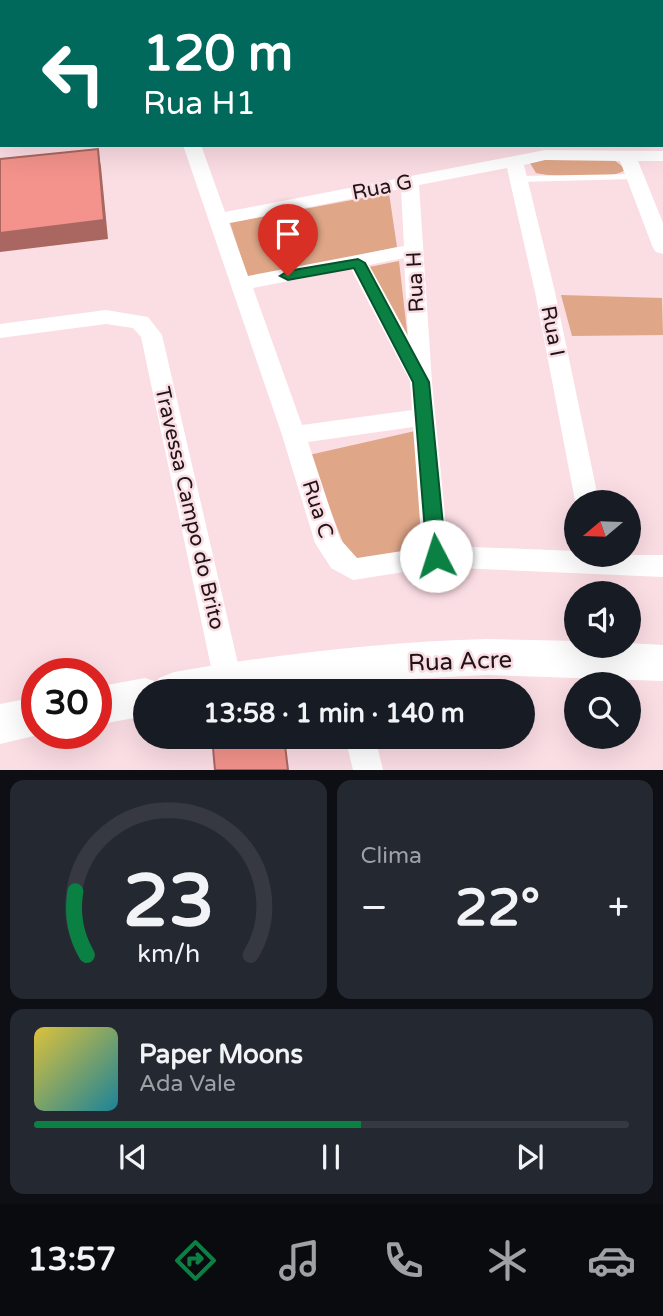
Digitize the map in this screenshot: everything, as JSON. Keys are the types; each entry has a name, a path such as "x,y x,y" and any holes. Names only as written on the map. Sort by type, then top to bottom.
{"main road":[{"name":"Rua Acre","path":"346,679 486,657 663,663"},
{"path":"112,703 133,699"},
{"path":"0,724 21,720"}],"street":[{"name":"Rua C","path":"193,147 294,435 328,543 340,561 353,569 436,556 564,558"},
{"name":"Rua G","path":"219,219 410,182 516,170 541,150 663,156"},
{"path":"627,155 663,248"},
{"name":"Rua I","path":"516,170 545,292 584,490"},
{"name":"Rua H","path":"410,182 421,382 436,556"},
{"path":"240,284 358,263 413,250"},
{"name":"Rua H","path":"358,263 421,382"},
{"name":"Travessa Campo do Brito","path":"0,331 106,317 140,323 151,335 228,679"},
{"path":"294,435 424,416"},
{"name":"Rua C","path":"641,563 663,566"},
{"path":"363,749 368,770"}],"lane":[{"name":"Rua G","path":"516,170 635,177"}],"shaded area":[{"path":"543,160 614,160 626,169 620,173 597,177 536,173 530,163"},
{"path":"389,193 397,247 248,278 230,223"},
{"path":"399,261 409,349 364,268"},
{"path":"561,295 662,298 663,335 572,336"},
{"path":"415,431 428,552 352,566 309,455"}],"building":[{"path":"98,149 104,220 0,233 0,159"},
{"path":"213,749 285,749 288,770 215,770"}],"route":[{"path":"288,276 358,263 421,382 436,556"}]}
